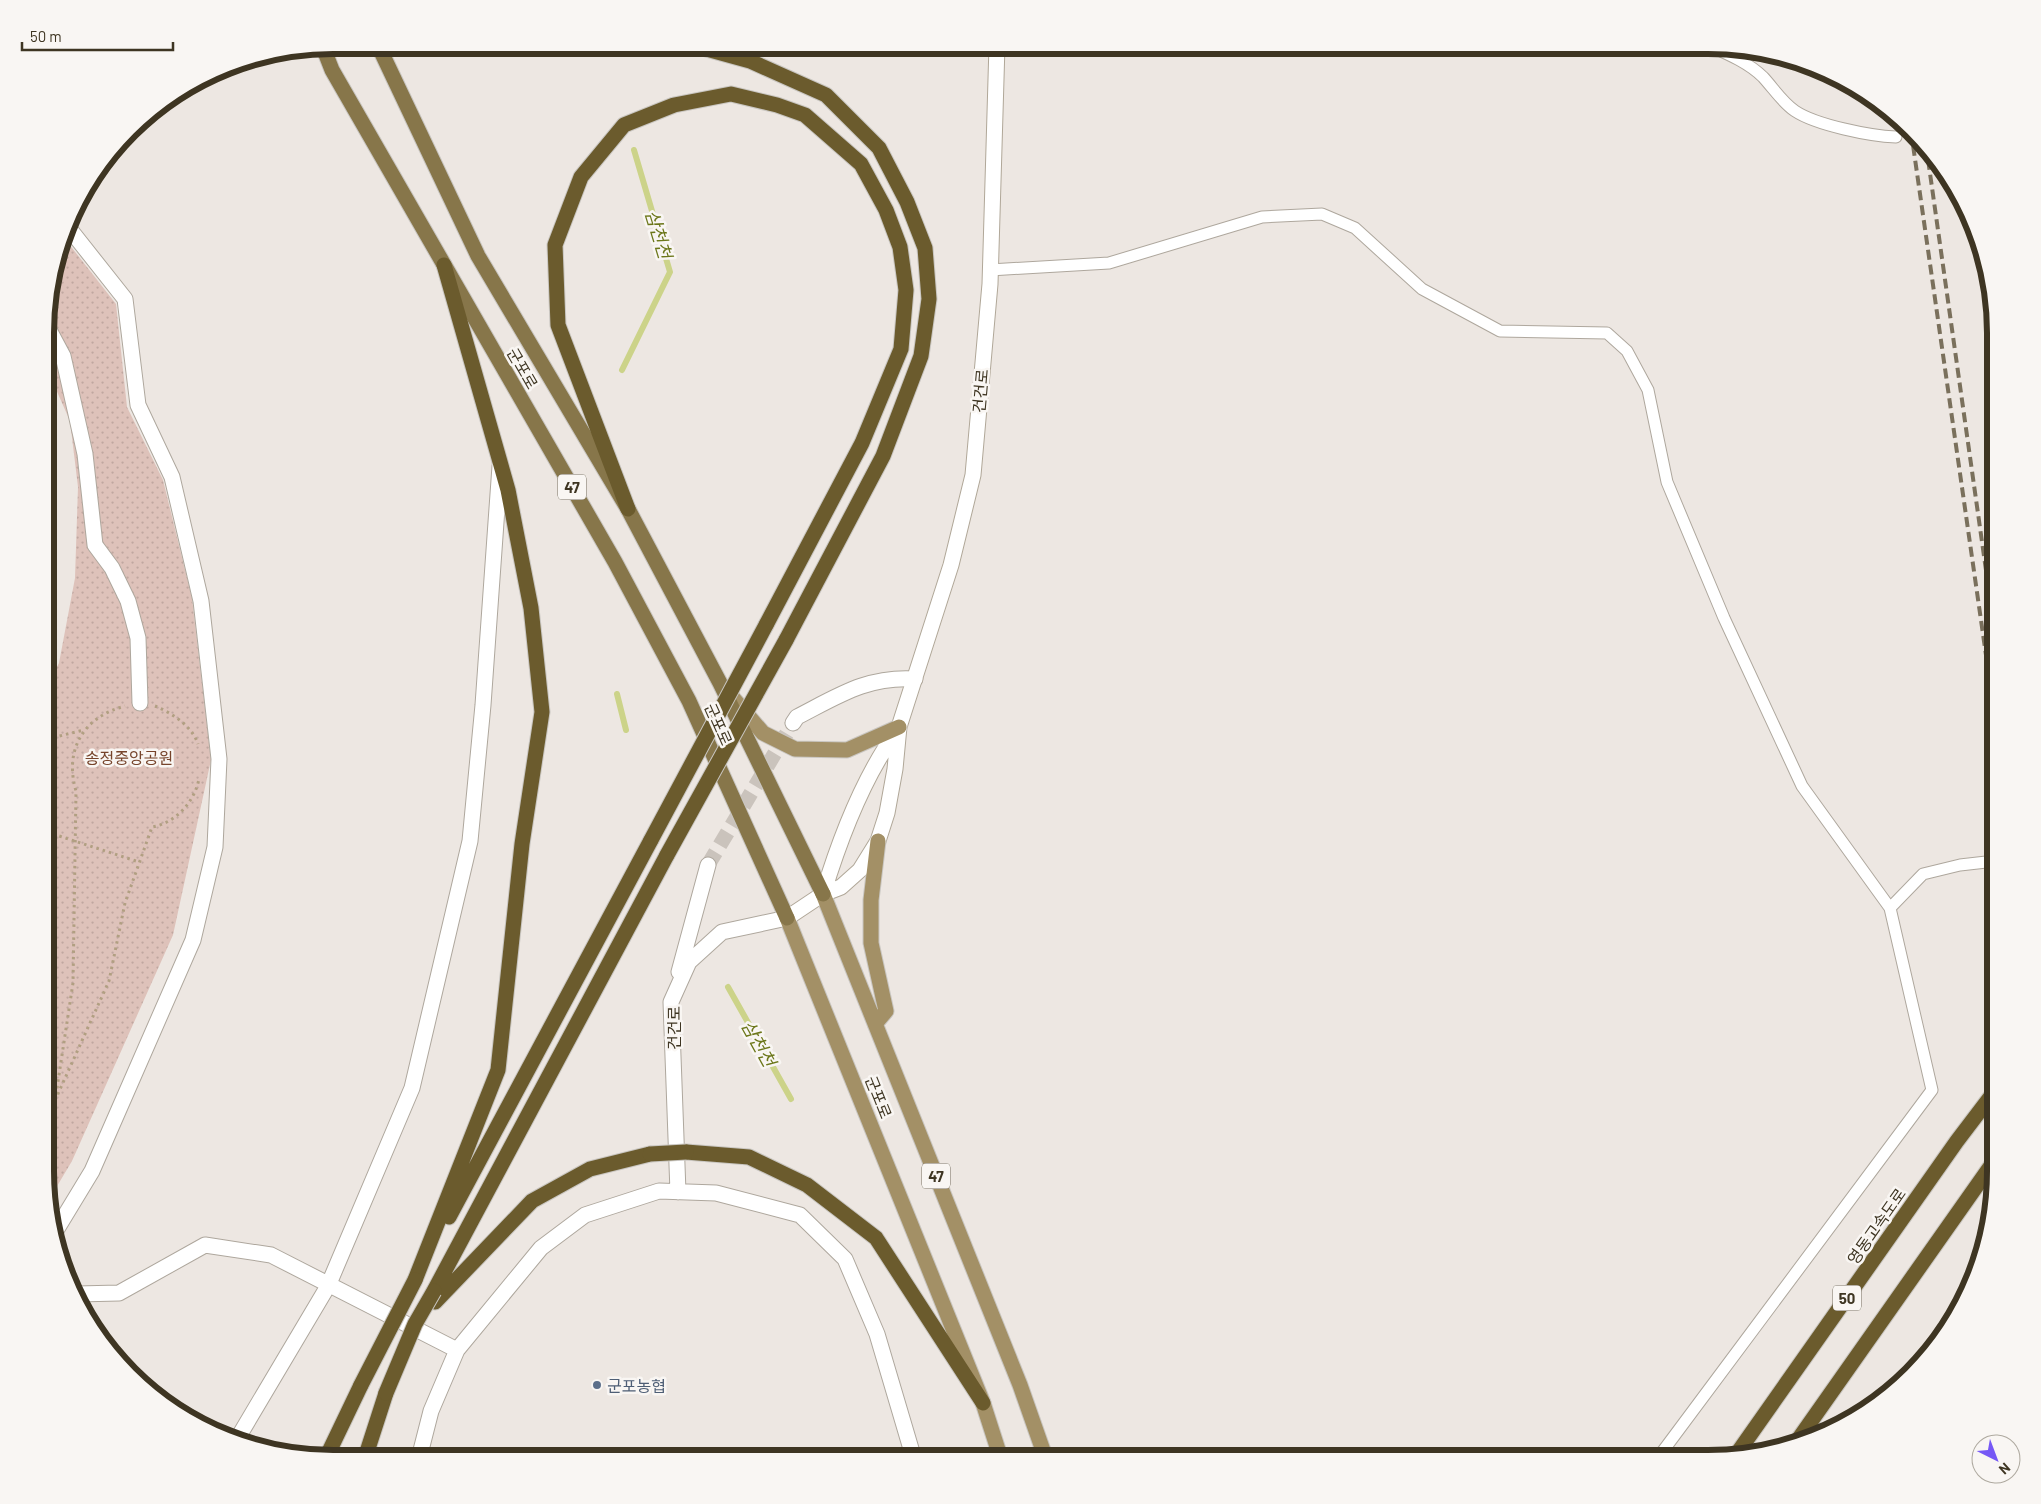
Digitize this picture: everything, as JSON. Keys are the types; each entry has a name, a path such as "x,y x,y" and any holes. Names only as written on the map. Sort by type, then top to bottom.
{"highway":[{"name":"47","path":"325,54 332,70"},
{"name":"군포로","path":"385,54 478,256 628,510 720,683 823,894"},
{"path":"368,1450 386,1393 415,1324 667,855 786,640 883,456 921,356 929,299 925,248 907,202 879,148 826,95 750,61 725,54"},
{"name":"군포로","path":"332,70 615,562 689,700 787,918"},
{"path":"330,1450 415,1280 862,444 901,349 906,290 900,247 886,210 861,164 806,115 777,105 731,94 674,104 624,125 582,177 555,245 558,325 628,510"},
{"path":"415,1280 498,1070 522,844 542,712 531,608 508,490 444,265"},
{"name":"영동고속도로","path":"1741,1448 1987,1102"},
{"path":"415,1324 471,1262 532,1200 590,1169 650,1154 686,1152 749,1157 807,1185 876,1238 983,1403"},
{"name":"50","path":"1804,1433 1987,1171"}],"main road":[{"name":"군포로","path":"320,54 332,70"},
{"path":"720,683 763,733 795,748 847,750 899,727"},
{"path":"875,1024 886,1011 871,943 871,900 878,841"},
{"name":"군포로","path":"823,894 1020,1385 1043,1450"},
{"name":"군포로","path":"787,918 983,1403 998,1450"}],"street":[{"name":"건건로","path":"678,1192 671,1002 689,962 722,932 787,918 823,894 842,887 860,870 878,841 886,813 895,769 899,727 951,565 973,475 990,270 996,54"},
{"path":"59,1226 92,1171 193,940 214,847 219,759 201,600 172,477 138,405 125,299 73,233"},
{"path":"54,339 63,356 85,454 95,545 112,568 128,601 138,638 140,703"},
{"path":"240,1434 328,1286 412,1088 470,841 483,705 501,462"},
{"path":"793,723 797,717 860,685 896,678 915,679"},
{"name":"건건로","path":"823,894 835,856 881,752 899,727"},
{"path":"671,1002 708,865"},
{"path":"421,1450 431,1411 457,1350 541,1248 585,1215 659,1191 716,1193 800,1215 845,1259 877,1334 911,1450"},
{"path":"83,1294 119,1292 205,1245 271,1255 328,1286 457,1350"}],"lane":[{"path":"1728,54 1740,60 1762,77 1780,98 1796,112 1820,121 1874,136 1896,137"},
{"path":"990,270 1109,263 1262,217 1322,214 1356,228 1422,289 1500,331 1607,333 1627,351 1648,390 1667,482 1724,618 1802,786 1890,908 1932,1090 1664,1450"},
{"path":"1890,908 1922,874 1987,861"}],"path":[{"path":"55,1101 73,983 76,842 76,791 72,766 74,752 85,730 94,721 114,708 140,703 156,706 182,722 196,738 201,752"},
{"path":"54,737 85,730"},
{"path":"55,1101 110,981 126,903 152,827 162,825 189,804 197,788 200,774"},
{"path":"54,834 140,862"}],"green space":[{"name":"송정중앙공원","path":"69,244 116,304 127,407 163,480 192,598 211,760 173,935 72,1161 54,1191 54,673 59,663 75,578 78,487 70,421 54,385 54,315 59,279"}],"waterway":[{"name":"삼천천","path":"622,370 670,272 634,150"},
{"name":"삼천천","path":"617,694 626,730"},
{"name":"삼천천","path":"728,987 791,1099"}],"tunnel":[{"path":"708,865 793,723"}],"railway":[{"path":"1913,144 1987,662"},
{"path":"1928,161 1987,577"}],"place":[{"name":"군포농협","path":"597,1385"}]}
